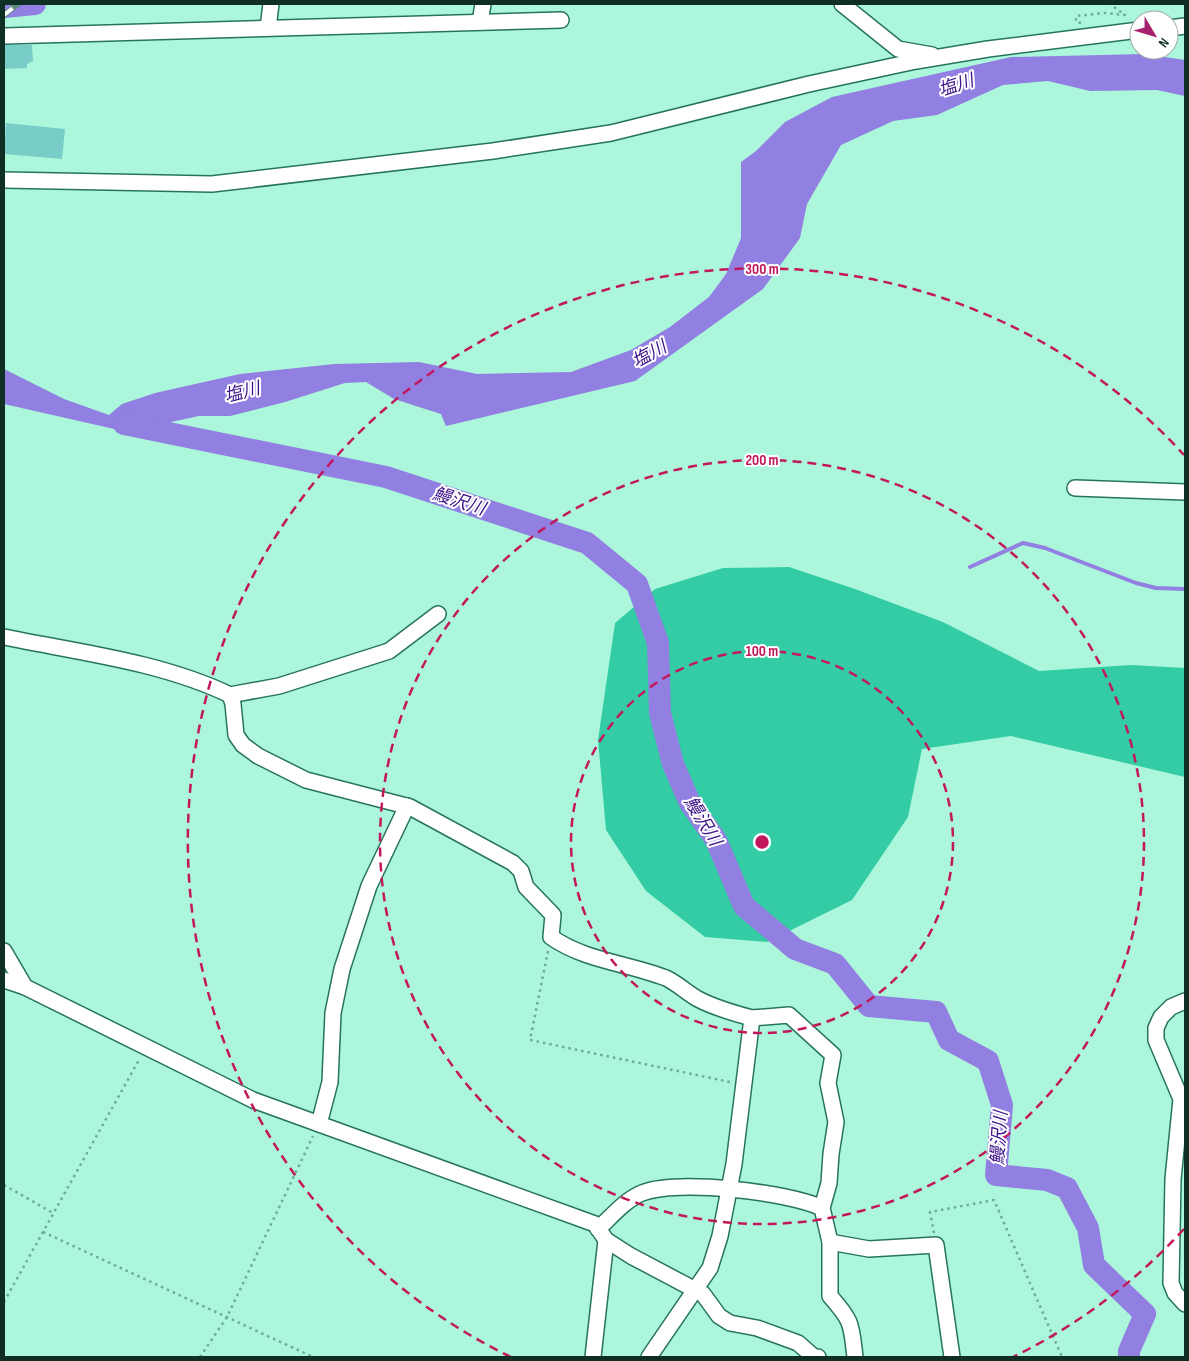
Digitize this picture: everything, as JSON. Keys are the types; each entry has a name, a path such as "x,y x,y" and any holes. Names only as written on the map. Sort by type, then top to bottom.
{"street":[{"path":"268,28 271,4"},
{"path":"480,22 483,4"},
{"path":"842,4 898,49 944,57"},
{"path":"4,36 561,20"},
{"path":"4,180 212,184 493,151 611,133 808,84 944,57 1129,31"},
{"path":"1075,488 1185,492"},
{"path":"4,637 134,663 213,687 230,695 279,686 389,651 438,614"},
{"path":"230,695 233,704 236,735 243,745 258,756 306,780 407,806 513,863 520,871 526,888 553,915 551,937 564,946 599,959 667,978 698,998 723,1010 752,1018 789,1016 833,1055 828,1083 836,1122 829,1183 822,1208 830,1242 830,1296 848,1316 855,1357"},
{"path":"319,1124 330,1082 334,1013 342,969 369,886 407,806"},
{"path":"4,952 25,987"},
{"path":"4,980 25,987 252,1100 595,1224 602,1235 665,1275 703,1294 719,1316 730,1322 757,1328 798,1344 814,1357 818,1357"},
{"path":"1185,1001 1171,1008 1161,1017 1156,1040 1181,1099 1173,1179 1171,1283 1185,1304"},
{"path":"649,1357 710,1268 720,1236 729,1191 752,1018"},
{"path":"593,1357 602,1235 623,1206 642,1193 677,1186 784,1196 807,1201 822,1208"},
{"path":"830,1242 869,1249 936,1245 952,1357"}],"path":[{"path":"1084,23 1076,22 1076,16 1105,13 1124,15 1110,4"},
{"path":"551,937 530,1040 744,1085"},
{"path":"4,1302 146,1046"},
{"path":"200,1357 226,1317 319,1124"},
{"path":"4,1185 53,1213"},
{"path":"936,1245 930,1212 994,1200 1062,1357"},
{"path":"43,1232 313,1357"}],"green space":[{"path":"789,567 943,622 1039,671 1131,665 1185,668 1185,777 1011,736 922,749 908,817 852,900 767,942 705,937 646,891 606,830 598,740 615,623 655,589 723,568"}],"water":[{"name":"塩川","path":"1129,54 1129,60 1185,60 1185,96 1157,90 1090,91 1048,81 1003,85 937,115 893,121 841,145 807,204 800,238 763,289 635,381 446,426 441,414 394,399 366,382 345,383 285,402 230,416 199,416 162,424 145,436 4,404 4,369 64,399 109,415 122,404 155,393 240,374 334,364 419,362 477,374 571,372 631,350 670,327 709,297 726,274 741,238 741,162 756,151 785,122 832,97 1011,57"}],"building":[{"path":"4,45 32,45 33,61 27,64 27,68 4,69"},
{"path":"6,123 65,129 62,159 4,154"}],"waterway":[{"path":"4,7 35,4"},
{"name":"鰻沢川","path":"124,424 386,477 587,543 637,584 658,643 660,713 673,764 690,803 716,840 744,906 795,949 835,964 869,1006 936,1012 949,1040 988,1061 1002,1105 996,1175 1047,1180 1067,1188 1088,1228 1094,1265 1145,1314 1129,1351 1129,1357"},
{"path":"970,567 1023,543 1045,548 1136,583 1156,588 1185,589"}],"railway":[{"path":"4,15 18,4"}]}
